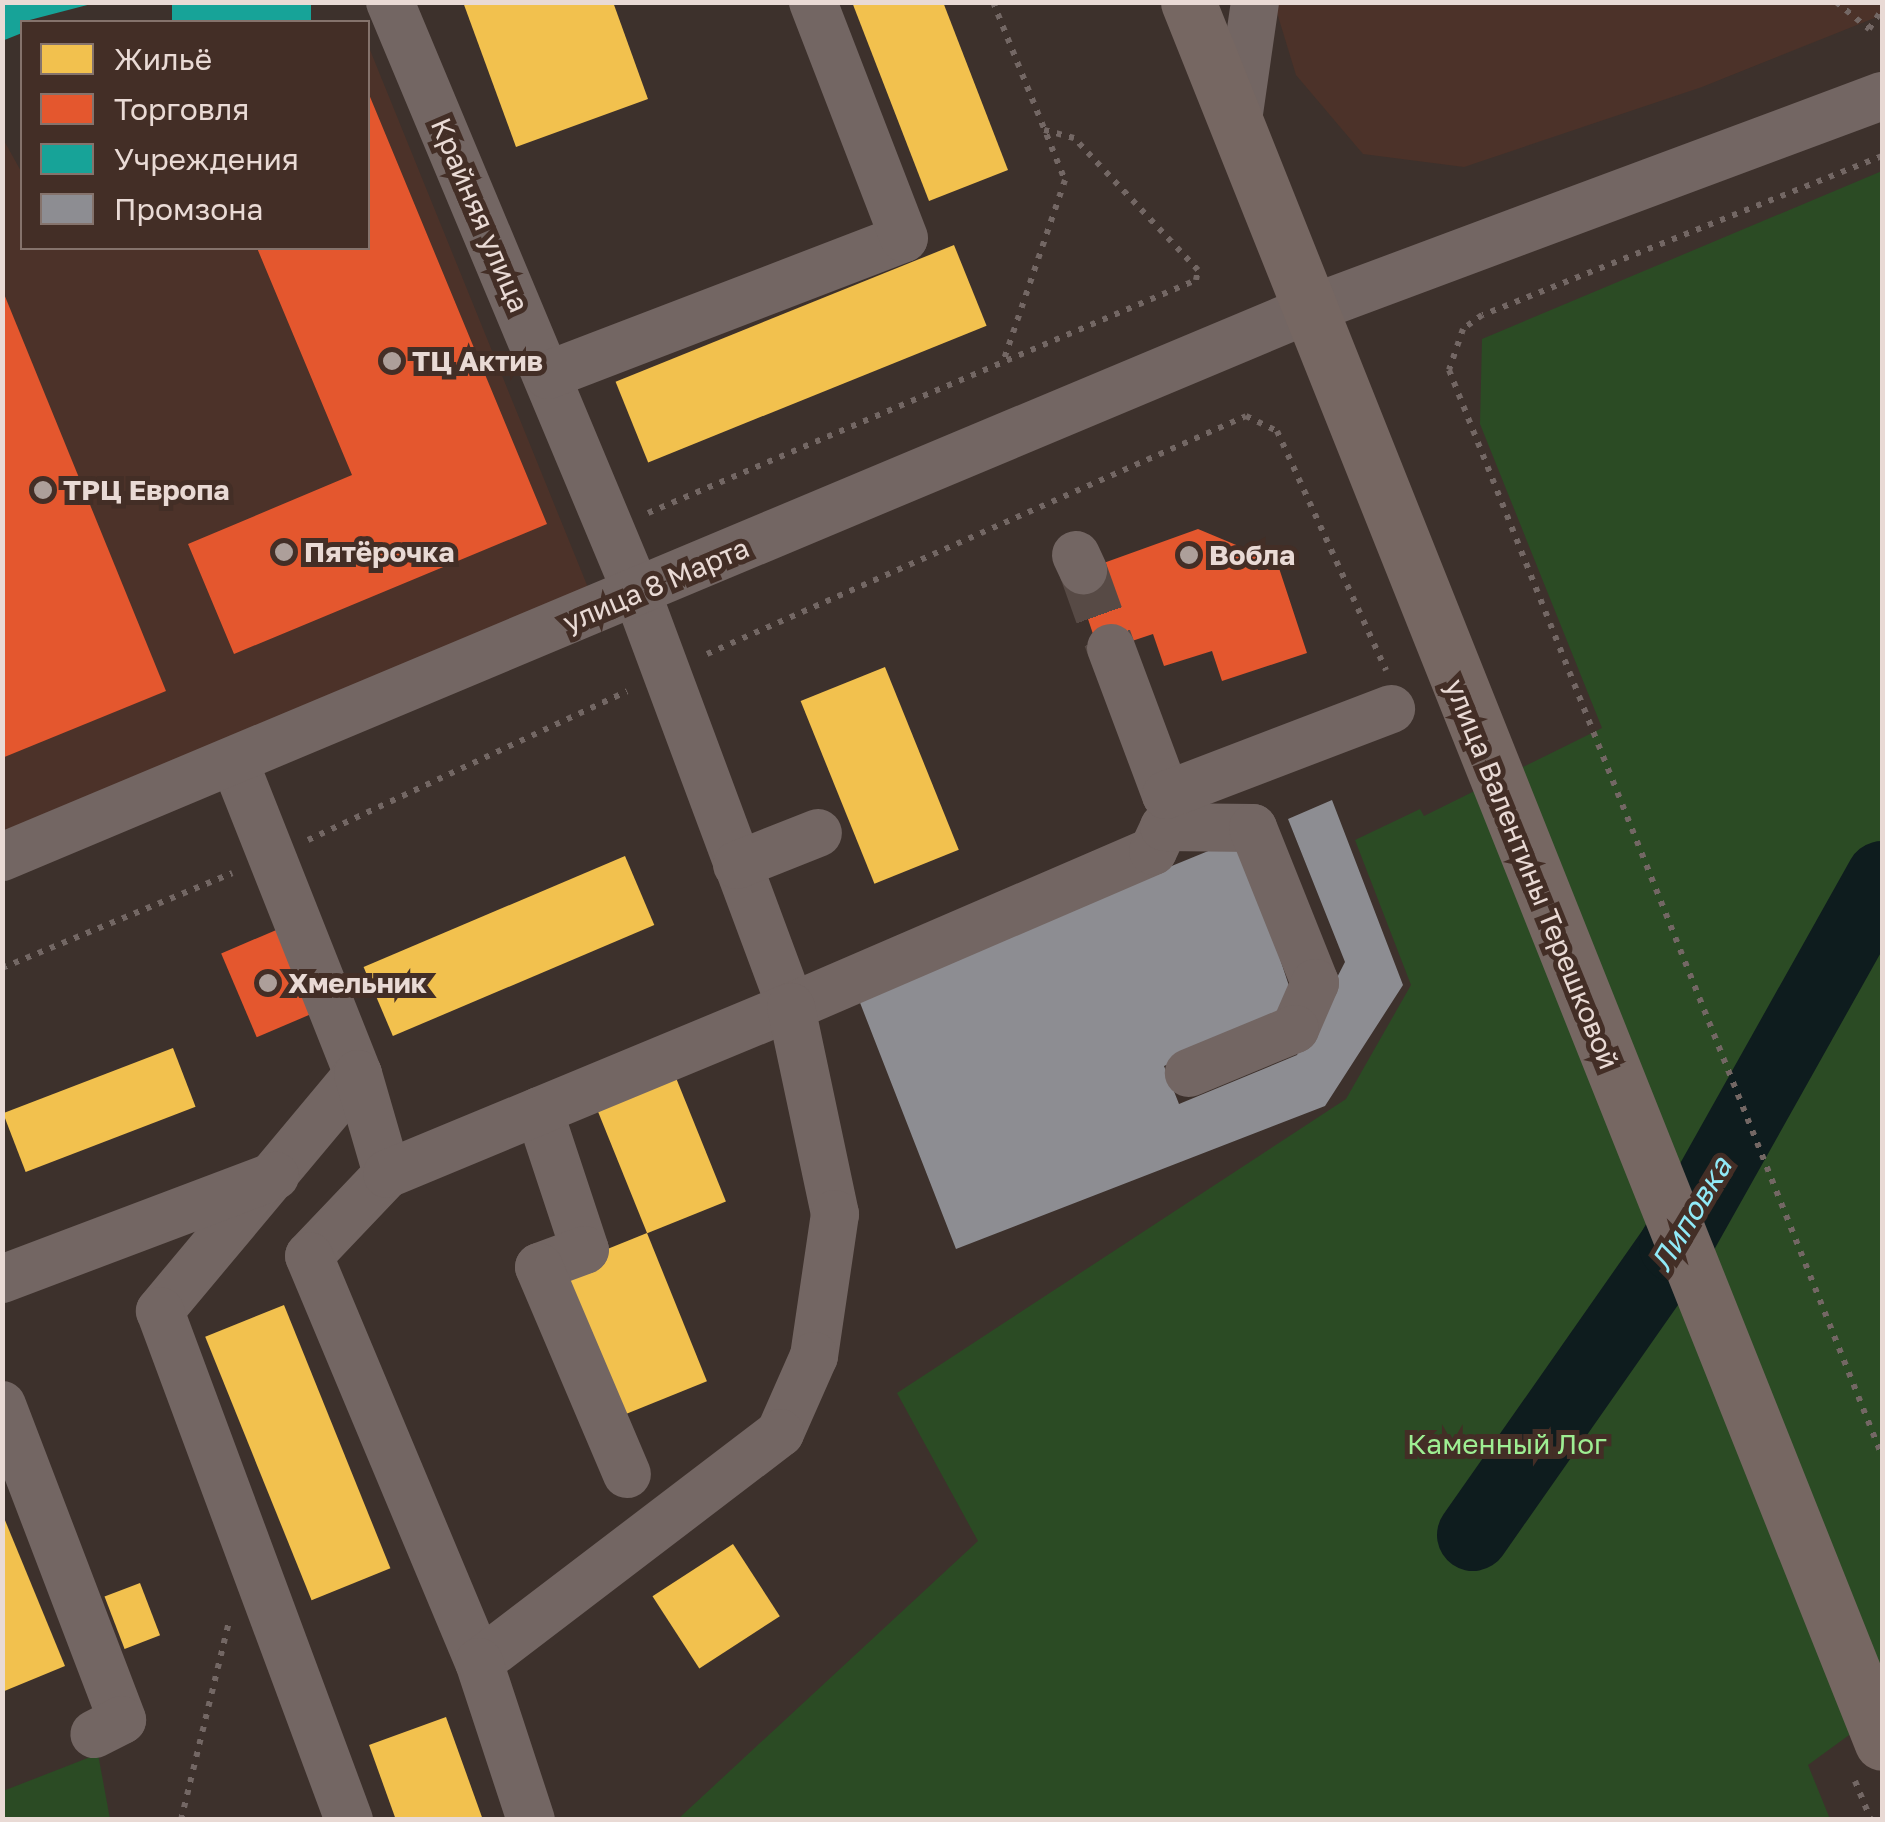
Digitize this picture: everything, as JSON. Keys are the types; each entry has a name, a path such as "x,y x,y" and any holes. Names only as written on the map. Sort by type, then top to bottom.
{"main road":[{"name":"улица Валентины Терешковой","path":"1188,2 1479,741 1882,1743"}],"street":[{"name":"Крайняя улица","path":"390,2 548,375 667,671 791,1007 835,1214 814,1356 780,1433 479,1662"},
{"path":"548,375 904,238 813,2"},
{"path":"1237,127 1254,2"},
{"name":"улица 8 Марта","path":"2,857 1308,310 1882,96"},
{"path":"1111,648 1166,795 1392,699"},
{"path":"234,761 278,854 358,1074 387,1174"},
{"path":"531,1820 479,1662 310,1256 387,1174 1154,851 1164,827 1253,828 1314,982 1294,1030 1188,1073"},
{"path":"737,865 818,834"},
{"path":"349,1820 160,1311 282,1174 358,1074"},
{"path":"539,1111 585,1250 538,1267 627,1474"},
{"path":"2,1279 282,1174"},
{"path":"2,1405 122,1720 94,1734"}],"path":[{"path":"993,2 1065,180 1002,364"},
{"path":"1836,2 1869,29 1882,10"},
{"path":"646,514 1188,287 1198,270 1074,138 1044,130"},
{"path":"1882,156 1464,330 1448,370 1452,389 1882,1456"},
{"path":"2,968 278,854 667,671 1246,416 1277,431 1392,699"},
{"path":"181,1820 248,1544"}],"shaded area":[{"path":"1882,2 1882,15 1702,87 1464,167 1363,154 1296,75 1274,3"},
{"path":"370,50 589,590 3,833 2,137 20,169 20,250 370,250"}],"green space":[{"name":"Каменный Лог","path":"1882,171 1882,1711 1808,1765 1830,1819 677,1820 978,1541 897,1393 1346,1099 1411,985 1355,840 1420,809 1424,816 1602,728 1480,424 1482,339"},
{"path":"98,1754 110,1819 3,1820 3,1791"}],"building: Жильё":[{"path":"463,2 613,2 648,99 516,147"},
{"path":"852,2 943,2 1008,170 929,201"},
{"path":"954,245 987,326 648,462 616,382"},
{"path":"885,667 959,850 874,884 801,701"},
{"path":"625,856 654,925 393,1036 364,967"},
{"path":"173,1048 196,1107 26,1172 3,1113"},
{"path":"672,1068 726,1202 647,1233 593,1100"},
{"path":"647,1233 707,1381 618,1417 558,1269"},
{"path":"284,1305 390,1568 312,1600 205,1337"},
{"path":"2,1513 65,1666 2,1692"},
{"path":"733,1544 780,1616 699,1668 652,1596"},
{"path":"140,1583 160,1635 125,1649 105,1597"},
{"path":"446,1717 483,1820 396,1820 369,1745"}],"building: Торговля":[{"name":"ТЦ Актив","path":"370,97 547,524 234,654 188,544 352,475 258,250 370,250"},
{"name":"ТРЦ Европа","path":"2,289 166,691 2,758"},
{"path":"1198,529 1277,562 1307,653 1222,681 1212,651 1164,666 1153,634 1099,652 1073,574"},
{"name":"Хмельник","path":"281,928 317,1012 257,1037 221,953"}],"building: Учреждения":[{"path":"2,2 95,2 20,20 20,34 2,41"},
{"path":"172,2 311,2 311,20 172,20"}],"building: Промзона":[{"path":"1332,800 1403,985 1325,1106 956,1249 857,995 1240,838 1297,1010 1164,1066 1179,1104 1297,1055 1345,962 1288,819"}],"waterway":[{"name":"Липовка","path":"1473,1535 1675,1246 1882,877"}],"tunnel":[{"path":"1083,570 1111,648"}],"place":[{"name":"ТЦ Актив","path":"392,361"},
{"name":"ТРЦ Европа","path":"43,490"},
{"name":"Пятёрочка","path":"284,552"},
{"name":"Вобла","path":"1189,555"},
{"name":"Хмельник","path":"268,983"}]}
